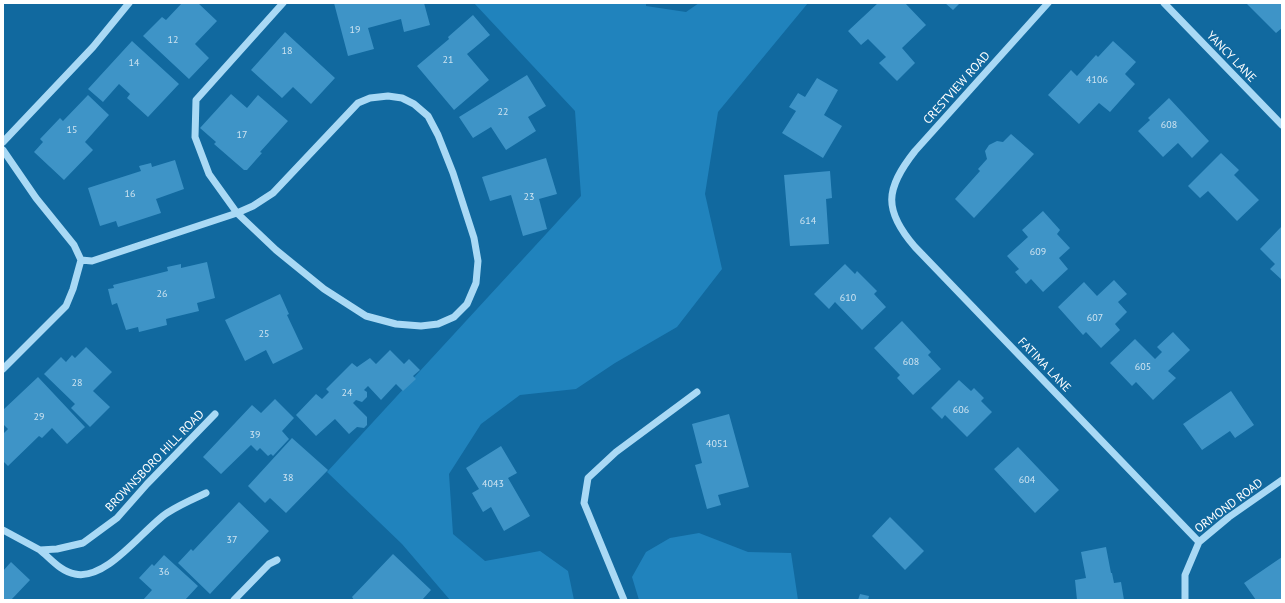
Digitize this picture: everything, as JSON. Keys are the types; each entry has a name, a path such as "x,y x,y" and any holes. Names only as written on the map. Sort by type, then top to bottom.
{"street":[{"path":"3,142 93,47 129,3"},
{"path":"81,260 92,262 237,213 253,206 273,193 358,103 370,98 388,96 402,98 414,104 428,116 438,135 474,238 478,261 476,283 467,304 454,317 438,324 421,326 396,324 366,316 324,289 276,250 237,213 209,174 195,137 196,100 283,3"},
{"name":"CRESTVIEW ROAD","path":"893,194 895,180 900,169 1048,3"},
{"name":"YANCY LANE","path":"1164,3 1282,125"},
{"path":"3,150 36,198 74,245 81,260 73,289 66,306 3,369"},
{"name":"FATIMA LANE","path":"893,194 894,214 900,230 1199,542"},
{"path":"624,600 584,503 588,478 616,452 697,392"},
{"name":"BROWNSBORO HILL ROAD","path":"40,550 57,549 83,543 117,518 147,484 215,414"},
{"name":"ORMOND ROAD","path":"1185,600 1185,575 1199,542 1229,517 1282,480"},
{"path":"3,530 40,550 63,569 75,575 90,573 113,562 167,513 206,493"},
{"path":"234,600 269,564 277,560"}],"shaded area":[{"path":"474,3 646,3 646,6 686,12 699,3 808,3 718,112 705,194 722,269 677,327 615,363 576,389 520,395 481,424 449,474 453,534 485,561 540,551 568,571 574,600 450,600 402,544 327,472 581,196 575,111"},
{"path":"699,533 748,552 791,553 798,600 639,600 632,577 646,552 670,538"}],"building":[{"path":"182,3 198,3 217,21 195,44 209,58 189,79 143,36 162,17 166,20"},
{"path":"334,3 424,3 430,25 404,32 401,19 368,28 374,49 348,56"},
{"path":"878,3 905,3 926,25 902,48 915,63 897,81 879,63 886,57 868,39 861,45 848,31"},
{"path":"945,3 960,3 953,10"},
{"path":"1246,3 1282,3 1282,28 1276,33"},
{"path":"473,15 490,35 467,54 489,80 454,110 417,66 449,39 448,37"},
{"path":"285,32 335,78 311,104 293,87 282,98 251,70"},
{"path":"132,41 179,84 148,117 127,98 130,94 119,84 103,102 88,89"},
{"path":"1113,41 1136,62 1125,74 1135,84 1110,112 1099,103 1079,124 1048,95 1071,70 1077,76 1096,55 1098,57"},
{"path":"527,75 546,106 528,117 536,131 506,150 491,127 473,138 459,117"},
{"path":"817,78 838,90 824,115 842,126 823,158 782,133 796,111 789,107 798,93 805,97"},
{"path":"231,94 247,108 258,95 288,121 260,152 262,153 247,170 244,170 214,144 216,142 200,128"},
{"path":"88,95 109,115 85,142 93,150 64,180 34,152 43,142 40,139 60,118 63,121"},
{"path":"1169,98 1209,141 1192,158 1178,143 1163,157 1138,131 1150,120 1148,118"},
{"path":"1011,134 1034,154 974,218 955,199 980,171 978,169 987,159 985,151 989,145 997,141 1003,142"},
{"path":"1221,153 1239,170 1234,175 1259,200 1237,221 1208,191 1200,198 1188,186"},
{"path":"546,158 557,194 539,199 547,229 523,236 511,195 490,201 482,177"},
{"path":"175,160 184,189 156,199 161,213 118,227 116,221 100,226 88,188 141,171 139,166 151,163 152,167"},
{"path":"830,171 832,198 826,199 829,244 790,246 784,175"},
{"path":"1043,211 1060,230 1057,234 1070,248 1059,258 1068,269 1043,292 1031,279 1026,284 1015,272 1019,269 1007,256 1028,237 1022,230"},
{"path":"1282,226 1282,280 1270,269 1275,264 1260,249"},
{"path":"207,262 215,298 197,303 199,311 166,319 167,325 139,332 138,327 126,330 117,303 112,305 108,289 114,288 113,285 168,271 167,267 181,264 181,268"},
{"path":"845,264 855,274 857,271 877,291 874,294 886,307 862,330 835,302 829,309 814,294"},
{"path":"1114,280 1127,294 1118,302 1127,312 1115,324 1120,330 1101,348 1086,332 1083,335 1058,307 1084,282 1097,296"},
{"path":"280,294 289,314 287,315 303,349 273,364 266,350 245,361 225,320"},
{"path":"902,321 931,352 928,355 941,369 913,395 897,378 900,375 874,348"},
{"path":"1173,332 1190,350 1168,371 1176,378 1153,400 1136,382 1132,386 1110,363 1135,339 1155,359 1162,352 1157,347"},
{"path":"86,347 112,372 93,391 110,407 90,427 71,408 75,404 44,374 61,357 66,362 72,355 75,358"},
{"path":"390,350 404,364 409,359 420,370 413,376 416,379 403,391 396,384 381,400 368,386 364,390 367,392 367,397 362,402 356,400 353,403 367,417 367,425 364,428 357,427 349,434 335,419 316,436 296,415 316,394 322,399 329,392 326,389 352,363 357,367 370,358 376,364"},
{"path":"38,377 85,427 67,444 52,428 42,438 39,436 8,466 3,461 3,434 8,429 3,424 3,410"},
{"path":"959,380 971,391 974,388 984,398 981,401 992,412 967,437 945,415 942,419 931,408"},
{"path":"1231,391 1254,425 1235,438 1230,431 1202,450 1183,424"},
{"path":"275,399 294,418 282,431 289,439 273,456 271,454 268,456 260,448 257,451 251,445 221,474 203,457 252,405 261,413"},
{"path":"729,414 749,487 718,495 721,505 707,509 695,465 702,463 692,424"},
{"path":"292,438 328,470 286,513 270,498 265,503 248,486"},
{"path":"501,446 517,473 508,478 530,516 504,531 491,507 483,512 472,493 479,489 466,468"},
{"path":"1018,447 1059,490 1035,513 994,469"},
{"path":"239,502 269,531 210,594 178,563 191,549 193,551"},
{"path":"890,517 924,551 905,570 872,536"},
{"path":"1106,547 1114,583 1121,582 1124,600 1077,600 1075,580 1086,578 1081,552"},
{"path":"393,554 431,590 422,600 354,600 352,597"},
{"path":"164,555 198,586 185,600 143,600 152,590 139,578 152,564 154,566"},
{"path":"1282,557 1282,600 1256,600 1244,583"},
{"path":"11,562 30,580 11,600 3,600 3,571"},
{"path":"860,594 869,596 868,600 858,600"}]}
